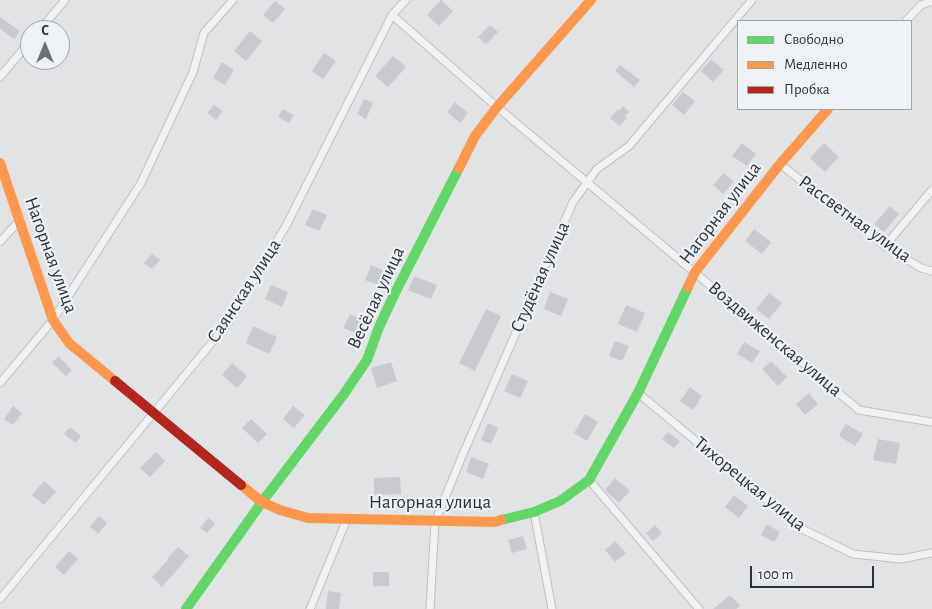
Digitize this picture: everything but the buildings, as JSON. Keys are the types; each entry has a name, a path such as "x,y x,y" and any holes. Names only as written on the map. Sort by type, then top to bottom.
{"street":[{"path":"48,20 65,0"},
{"path":"0,383 53,320 141,183 193,72 204,33 233,0"},
{"name":"Саянская улица","path":"0,599 155,414 228,323 287,224 392,15 406,0"},
{"name":"Весёлая улица","path":"186,609 367,360 379,326 475,136 497,107 591,0"},
{"name":"Студёная улица","path":"430,609 435,522 462,454 573,202 597,169 629,146 752,0"},
{"path":"907,20 920,2 932,1"},
{"name":"Воздвиженская улица","path":"392,15 497,107 860,410 932,422"},
{"path":"0,77 20,53"},
{"name":"Нагорная улица","path":"0,163 53,320 69,343 262,502 280,510 308,518 495,522 534,512 560,501 589,480 638,393 695,272 780,164 827,110"},
{"name":"Рассветная улица","path":"780,164 885,246 921,268 932,271"},
{"path":"885,246 932,190"},
{"path":"0,242 19,221"},
{"name":"Тихорецкая улица","path":"638,393 802,529 853,554 901,559 932,553"},
{"path":"589,480 699,609"},
{"path":"534,512 552,609"},
{"path":"310,609 347,519"}],"traffic: fast":[{"path":"186,609 367,360 379,327 395,293 459,168"},
{"path":"501,520 534,512 560,501 589,480 638,393 688,287"}],"traffic: slow":[{"path":"459,168 475,136 497,107 591,0"},
{"path":"688,287 695,272 780,164 827,110"},
{"path":"0,163 53,320 69,343 115,381"},
{"path":"241,485 262,502 280,510 308,518 495,522 501,520"}],"traffic: jam":[{"path":"115,381 241,485"}]}
